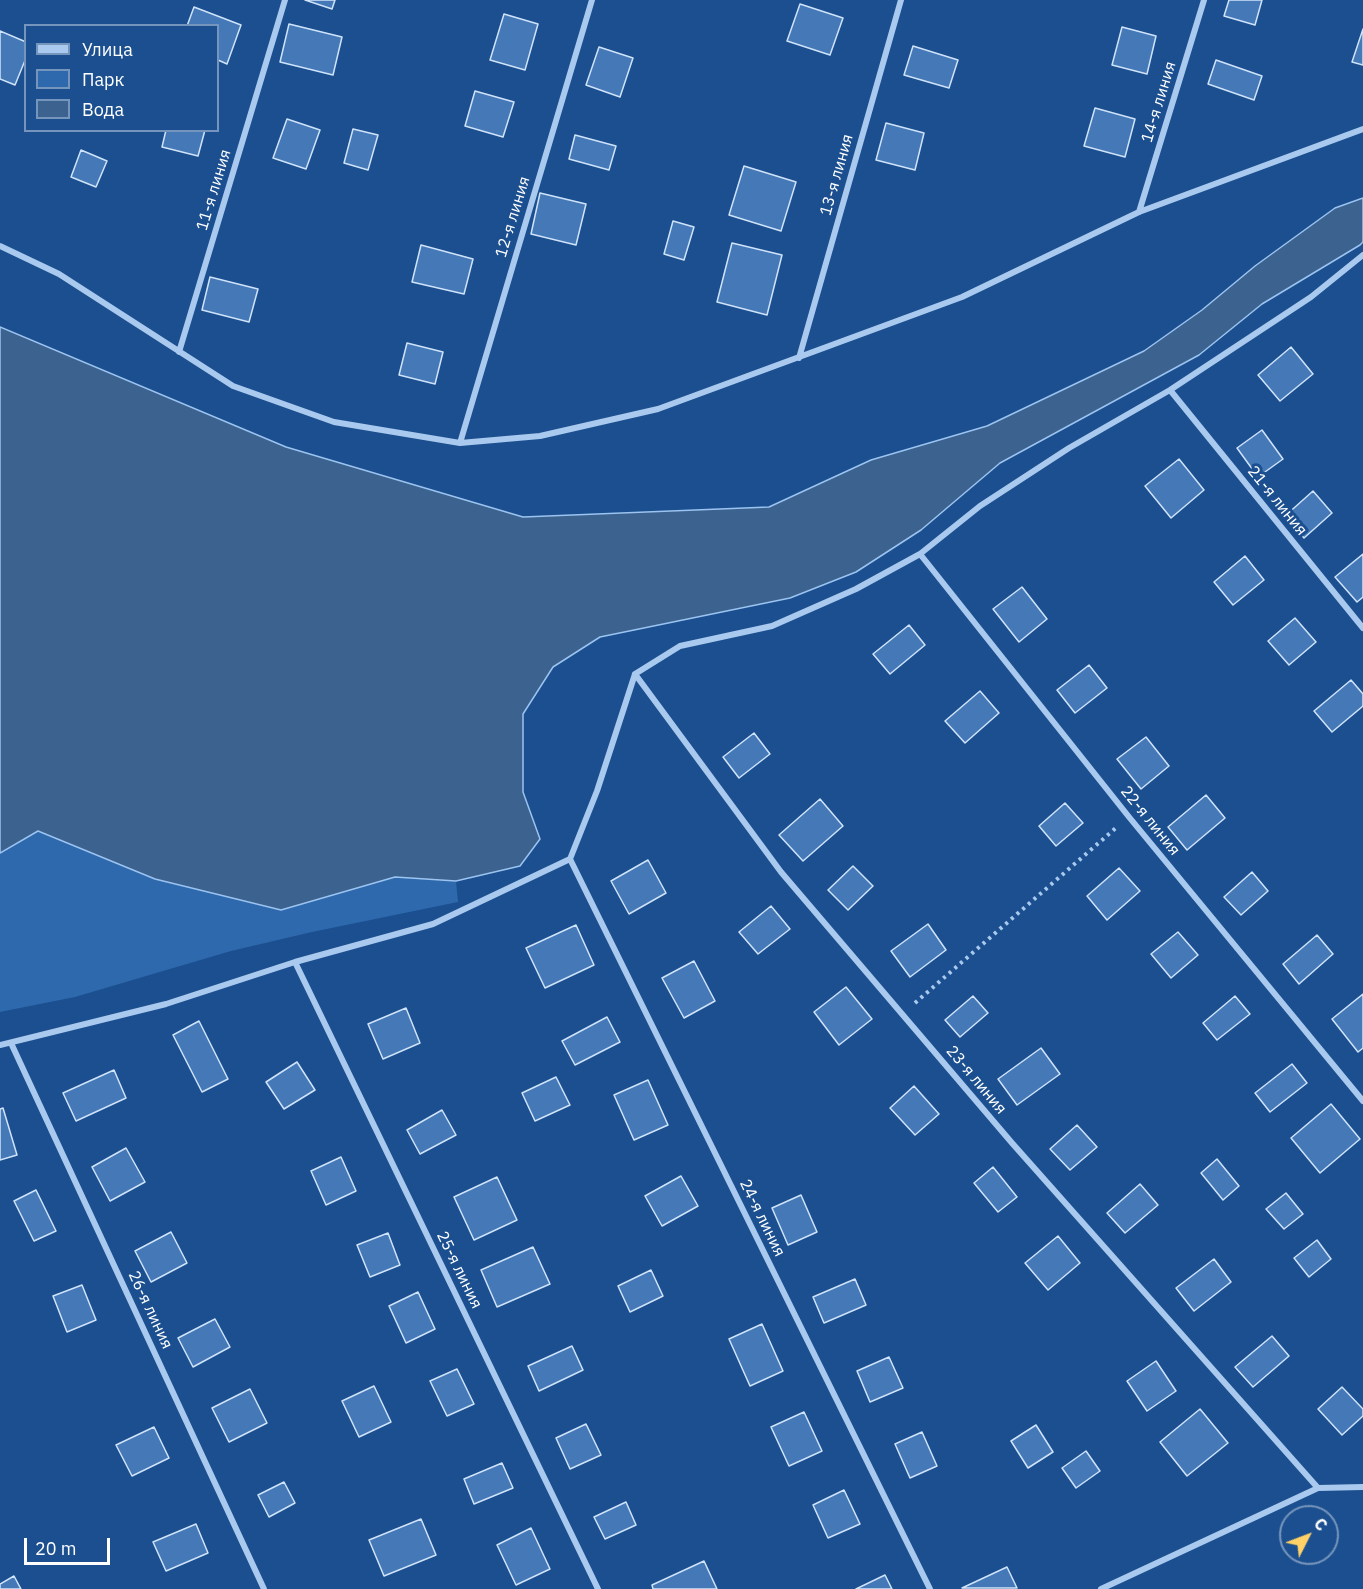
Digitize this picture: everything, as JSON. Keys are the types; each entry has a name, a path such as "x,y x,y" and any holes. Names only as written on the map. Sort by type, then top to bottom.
{"street":[{"name":"11-я линия","path":"179,352 285,0"},
{"name":"12-я линия","path":"460,443 592,0"},
{"name":"13-я линия","path":"799,358 901,0"},
{"name":"14-я линия","path":"1139,212 1204,0"},
{"path":"0,246 59,274 233,386 334,422 460,443 540,436 658,409 962,297 1139,212 1363,129"},
{"path":"0,1045 166,1004 295,962 433,924 570,859 597,791 635,674 680,645 772,626 856,589 920,554 980,506 1069,448 1170,390 1311,297 1363,255"},
{"name":"21-я линия","path":"1170,390 1363,628"},
{"name":"22-я линия","path":"920,554 1129,817 1363,1101"},
{"name":"23-я линия","path":"635,674 781,872 1012,1143 1318,1488"},
{"name":"24-я линия","path":"570,859 930,1589"},
{"name":"25-я линия","path":"295,962 598,1589"},
{"name":"26-я линия","path":"11,1043 264,1589"},
{"path":"1101,1589 1318,1488 1363,1487"}],"path":[{"path":"902,1014 1129,817"}],"green space":[{"path":"38,831 155,879 281,910 395,877 456,881 458,902 231,951 75,997 0,1012 0,853"}],"water":[{"path":"1363,198 1363,242 1360,245 1262,304 1199,355 1000,463 921,530 856,572 790,598 600,637 553,667 523,714 523,792 540,839 520,866 456,881 395,877 281,910 155,879 38,831 0,853 0,327 286,447 523,517 769,507 871,460 987,426 1144,351 1202,310 1255,266 1335,208"}],"building":[{"path":"305,0 335,0 332,9"},
{"path":"1229,0 1262,0 1255,25 1224,16"},
{"path":"800,4 843,18 830,55 787,41"},
{"path":"194,7 241,25 227,64 219,60 219,24 188,24"},
{"path":"504,14 538,24 525,70 490,60"},
{"path":"289,24 342,37 333,75 280,62"},
{"path":"1122,27 1156,36 1147,74 1112,65"},
{"path":"1363,29 1363,65 1352,62"},
{"path":"0,31 24,41 24,63 15,85 0,79"},
{"path":"913,46 958,60 949,88 904,75"},
{"path":"599,47 633,58 620,97 586,85"},
{"path":"1216,60 1262,76 1254,100 1208,84"},
{"path":"475,91 514,102 503,137 465,126"},
{"path":"1095,108 1135,119 1125,157 1084,146"},
{"path":"287,119 320,130 306,169 273,158"},
{"path":"886,123 924,133 915,170 876,160"},
{"path":"353,129 378,135 368,170 344,163"},
{"path":"166,132 204,132 198,156 162,147"},
{"path":"575,135 616,146 609,170 569,159"},
{"path":"81,150 107,161 96,187 71,177"},
{"path":"744,166 796,182 781,231 729,215"},
{"path":"540,193 586,204 576,245 531,234"},
{"path":"673,221 694,227 684,260 664,254"},
{"path":"732,243 782,255 767,315 717,302"},
{"path":"421,245 473,259 464,294 412,282"},
{"path":"210,277 258,289 249,322 202,310"},
{"path":"407,343 443,352 435,384 399,375"},
{"path":"1291,347 1313,374 1280,401 1258,375"},
{"path":"1262,430 1283,459 1258,477 1237,448"},
{"path":"1179,459 1204,490 1171,518 1145,486"},
{"path":"1313,491 1332,513 1304,538 1285,516"},
{"path":"1363,554 1363,597 1357,602 1335,577"},
{"path":"1245,556 1264,580 1233,605 1214,582"},
{"path":"1022,587 1047,619 1019,642 993,609"},
{"path":"1295,618 1316,642 1289,665 1268,641"},
{"path":"909,625 925,645 890,674 873,654"},
{"path":"1089,665 1107,688 1075,713 1057,690"},
{"path":"1351,680 1363,694 1363,706 1332,732 1314,711"},
{"path":"980,691 999,713 965,743 945,721"},
{"path":"754,733 770,754 739,778 723,757"},
{"path":"1146,737 1169,766 1141,789 1117,759"},
{"path":"1206,795 1225,818 1187,850 1168,827"},
{"path":"820,799 843,826 803,861 779,835"},
{"path":"1065,803 1083,823 1056,846 1039,826"},
{"path":"648,860 666,893 629,914 611,881"},
{"path":"853,866 873,886 848,910 828,890"},
{"path":"1119,868 1140,891 1107,920 1087,896"},
{"path":"1252,872 1268,891 1241,915 1224,897"},
{"path":"771,906 790,929 758,954 739,932"},
{"path":"928,924 946,950 910,977 891,951"},
{"path":"576,925 594,965 545,988 526,948"},
{"path":"1178,932 1198,955 1171,978 1151,954"},
{"path":"1317,935 1333,954 1299,984 1283,964"},
{"path":"694,961 715,1001 684,1018 662,978"},
{"path":"846,987 872,1019 839,1045 814,1012"},
{"path":"1363,994 1363,1048 1358,1052 1332,1019"},
{"path":"973,996 988,1013 960,1037 945,1020"},
{"path":"1235,996 1250,1014 1217,1040 1203,1023"},
{"path":"406,1008 420,1043 383,1059 368,1024"},
{"path":"607,1017 620,1042 575,1065 562,1041"},
{"path":"199,1021 228,1079 202,1092 173,1035"},
{"path":"1041,1048 1060,1074 1017,1105 998,1079"},
{"path":"297,1062 315,1090 284,1109 266,1082"},
{"path":"1292,1064 1307,1083 1270,1112 1255,1093"},
{"path":"114,1070 126,1098 76,1121 63,1093"},
{"path":"556,1077 570,1105 535,1121 522,1093"},
{"path":"648,1080 668,1125 634,1140 614,1095"},
{"path":"914,1086 939,1114 915,1135 890,1108"},
{"path":"1331,1104 1360,1139 1320,1173 1291,1138"},
{"path":"3,1108 17,1155 0,1160 0,1109"},
{"path":"442,1110 456,1135 420,1154 407,1130"},
{"path":"1077,1125 1097,1147 1070,1170 1050,1149"},
{"path":"126,1148 145,1182 110,1201 92,1167"},
{"path":"341,1157 356,1191 326,1205 311,1171"},
{"path":"1217,1159 1239,1186 1223,1200 1201,1173"},
{"path":"993,1167 1017,1197 998,1212 974,1183"},
{"path":"681,1176 698,1206 662,1226 645,1196"},
{"path":"497,1177 517,1220 474,1240 454,1197"},
{"path":"1140,1184 1158,1205 1125,1233 1107,1213"},
{"path":"36,1190 56,1231 34,1241 14,1201"},
{"path":"1286,1193 1303,1214 1284,1229 1266,1209"},
{"path":"801,1195 817,1232 788,1245 772,1208"},
{"path":"171,1232 187,1263 151,1282 135,1251"},
{"path":"388,1233 400,1265 370,1277 357,1245"},
{"path":"1058,1236 1080,1263 1048,1290 1025,1263"},
{"path":"1317,1240 1331,1259 1309,1277 1294,1258"},
{"path":"533,1247 550,1284 497,1307 481,1270"},
{"path":"1214,1259 1231,1282 1194,1311 1176,1288"},
{"path":"651,1270 663,1296 630,1312 618,1286"},
{"path":"855,1279 866,1305 824,1323 813,1297"},
{"path":"82,1285 96,1320 67,1332 53,1296"},
{"path":"418,1292 435,1329 406,1343 389,1306"},
{"path":"215,1319 230,1347 193,1367 178,1338"},
{"path":"762,1324 783,1371 750,1386 729,1339"},
{"path":"1272,1336 1289,1356 1253,1387 1235,1367"},
{"path":"572,1346 583,1370 539,1391 528,1366"},
{"path":"889,1357 903,1388 870,1402 857,1371"},
{"path":"1156,1361 1176,1391 1147,1411 1127,1381"},
{"path":"457,1369 474,1404 447,1416 430,1381"},
{"path":"374,1386 391,1422 359,1437 342,1401"},
{"path":"1342,1387 1363,1409 1363,1416 1342,1435 1318,1409"},
{"path":"250,1389 267,1423 229,1442 212,1408"},
{"path":"1200,1409 1228,1443 1187,1476 1160,1442"},
{"path":"804,1412 822,1451 789,1466 771,1427"},
{"path":"586,1424 601,1455 570,1469 556,1438"},
{"path":"1036,1425 1053,1452 1028,1468 1011,1441"},
{"path":"154,1427 169,1458 132,1476 116,1445"},
{"path":"922,1432 937,1466 910,1478 895,1444"},
{"path":"1086,1451 1100,1471 1076,1488 1062,1468"},
{"path":"502,1463 513,1488 474,1504 464,1479"},
{"path":"284,1482 295,1503 269,1517 258,1495"},
{"path":"844,1490 860,1524 828,1538 813,1505"},
{"path":"626,1502 636,1525 605,1539 594,1517"},
{"path":"421,1519 436,1555 384,1576 369,1540"},
{"path":"196,1524 208,1553 166,1571 153,1542"},
{"path":"531,1528 550,1569 516,1585 497,1545"},
{"path":"704,1561 717,1589 653,1589 652,1585"},
{"path":"1007,1567 1017,1588 962,1588"},
{"path":"885,1575 892,1589 856,1589"},
{"path":"14,1576 21,1589 0,1589 0,1584"}]}
